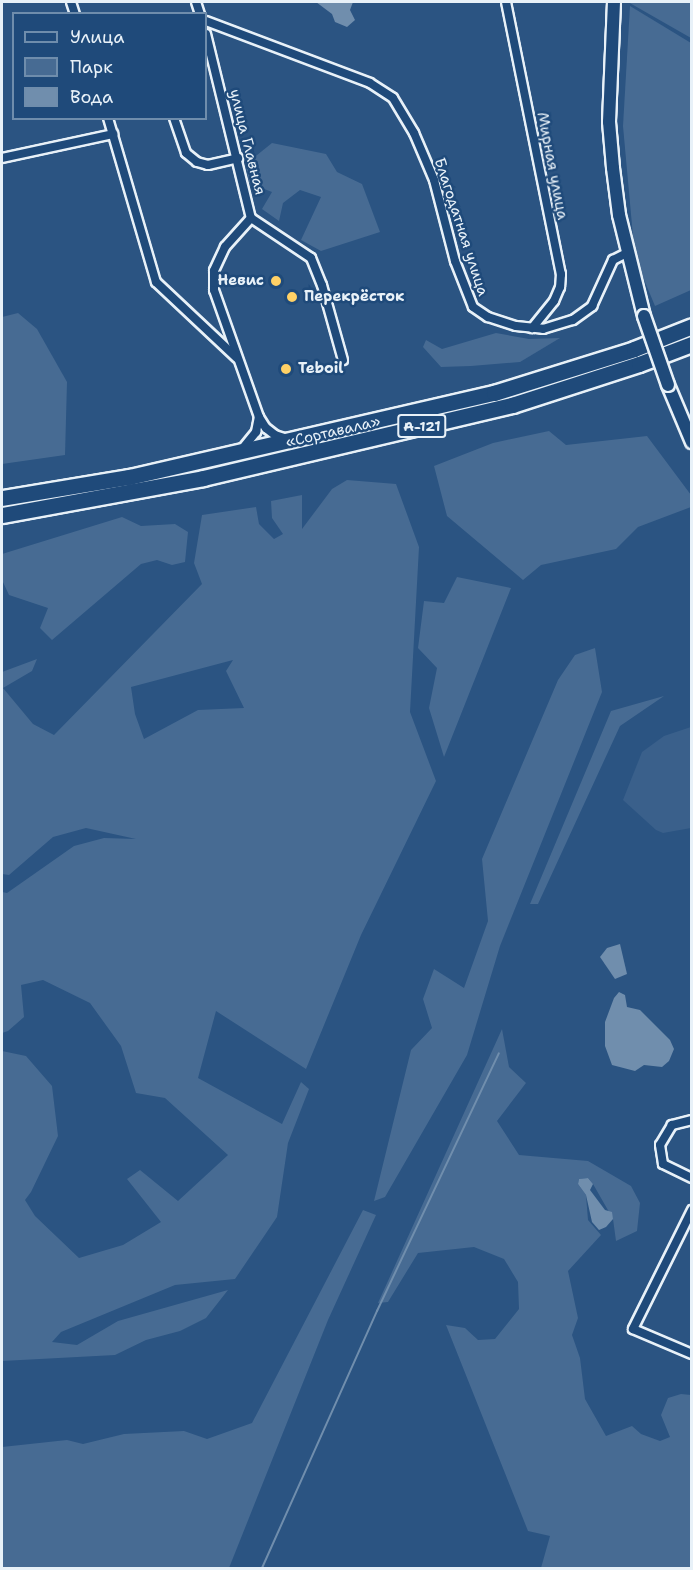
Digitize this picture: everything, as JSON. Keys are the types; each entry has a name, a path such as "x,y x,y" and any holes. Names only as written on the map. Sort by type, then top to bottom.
{"highway":[{"name":"«Сортавала»","path":"2,498 129,477 510,389 634,349 692,326"},
{"name":"«Сортавала»","path":"2,515 203,478 501,407 639,364 692,344"}],"street":[{"name":"Мирная улица","path":"506,2 561,274 560,287 554,301 532,328"},
{"path":"614,2 609,122 618,215 644,316 668,385 692,442"},
{"name":"Благодатная улица","path":"207,21 370,82 393,98 414,133 434,180 455,261 473,307 488,316 516,326 543,329 573,320 592,306 613,260 627,253"},
{"name":"улица Главная","path":"207,38 251,218 225,247 214,271 214,290 259,417"},
{"path":"109,120 156,282 239,361"},
{"path":"175,120 186,153 196,162 208,165 238,158"},
{"path":"2,158 113,134"},
{"path":"251,218 310,258 322,285 343,360"},
{"path":"259,417 275,435 286,438 310,437"},
{"path":"219,457 242,449 248,443 256,432 259,417"},
{"path":"692,1120 672,1125 660,1145 663,1164 692,1178"},
{"path":"692,1210 633,1329 692,1354"}],"shaded area":[{"path":"691,727 691,828 663,833 656,830 623,800 642,752 664,736"}],"green space":[{"path":"628,2 691,2 691,38"},
{"path":"630,6 691,43 691,290 655,306 635,258 623,126"},
{"path":"272,143 326,154 337,172 362,184 380,232 321,251 301,240 321,197 300,190 283,203 279,221 262,209 272,192 249,183 246,164"},
{"path":"18,313 37,329 67,382 65,455 2,464 2,317"},
{"path":"496,333 529,339 560,338 520,362 471,366 441,367 423,347 426,340 442,349"},
{"path":"549,431 566,445 647,436 691,495 691,507 638,527 616,549 541,565 523,580 447,516 434,466 493,443"},
{"path":"347,480 396,484 419,547 410,712 436,781 361,935 306,1069 216,1011 198,1078 282,1124 301,1082 309,1089 288,1143 277,1217 235,1279 175,1285 61,1332 52,1342 77,1345 118,1321 228,1290 206,1318 180,1331 146,1340 115,1355 2,1361 2,1051 26,1056 52,1086 58,1136 25,1200 35,1216 79,1258 123,1245 161,1222 127,1179 140,1170 178,1201 228,1155 165,1098 136,1093 121,1046 90,1003 43,980 21,985 24,1017 8,1031 2,1033 2,892 7,893 74,846 104,838 136,839 86,828 53,837 9,875 2,874 2,672 37,659 32,671 3,688 33,724 54,735 202,584 194,563 202,515 256,507 259,524 274,539 283,534 272,518 271,501 302,495 302,529 332,489","holes":["233,660 226,671 244,708 198,710 144,739 135,714 131,687"]},
{"path":"122,517 141,526 175,524 188,532 185,562 172,565 157,560 141,564 52,640 40,628 48,608 9,595 2,580 2,554"},
{"path":"457,577 511,588 444,757 429,708 437,668 418,648 424,601 444,603"},
{"path":"595,648 602,692 500,946 467,1055 385,1197 374,1201 411,1050 432,1028 423,999 434,969 464,988 488,921 482,859 558,680 575,655"},
{"path":"664,696 620,726 538,904 530,904 611,711"},
{"path":"502,1029 509,1067 526,1083 497,1121 519,1155 588,1161 631,1186 640,1203 637,1231 616,1241 613,1219 593,1184 588,1178 579,1179 578,1184 586,1195 588,1220 601,1235 568,1271 578,1318 572,1335 580,1358 585,1399 606,1436 632,1426 641,1434 660,1441 670,1437 661,1415 668,1398 681,1394 691,1395 691,1568 541,1568 550,1536 528,1531 446,1325 465,1328 478,1340 495,1339 519,1309 518,1282 504,1259 474,1247 418,1253 388,1302 378,1303"},
{"path":"363,1210 376,1215 328,1320 229,1568 2,1568 2,1447 67,1440 83,1444 124,1434 184,1431 207,1439 252,1423"}],"water":[{"path":"316,2 353,2 350,10 355,20 347,27 335,22 332,14"},
{"path":"620,944 627,974 615,979 600,957 607,948"},
{"path":"619,992 625,995 627,1007 640,1010 670,1040 674,1049 669,1061 662,1067 644,1065 635,1071 612,1065 605,1046 605,1022 614,998"},
{"path":"588,1178 593,1184 590,1190 605,1210 612,1212 613,1219 606,1227 599,1230 592,1222 586,1195 578,1184 579,1179"}],"waterway":[{"path":"262,1568 377,1311 499,1053"}],"place":[{"name":"Невис","path":"276,281"},
{"name":"Перекрёсток","path":"292,297"},
{"name":"Teboil","path":"286,369"}]}
